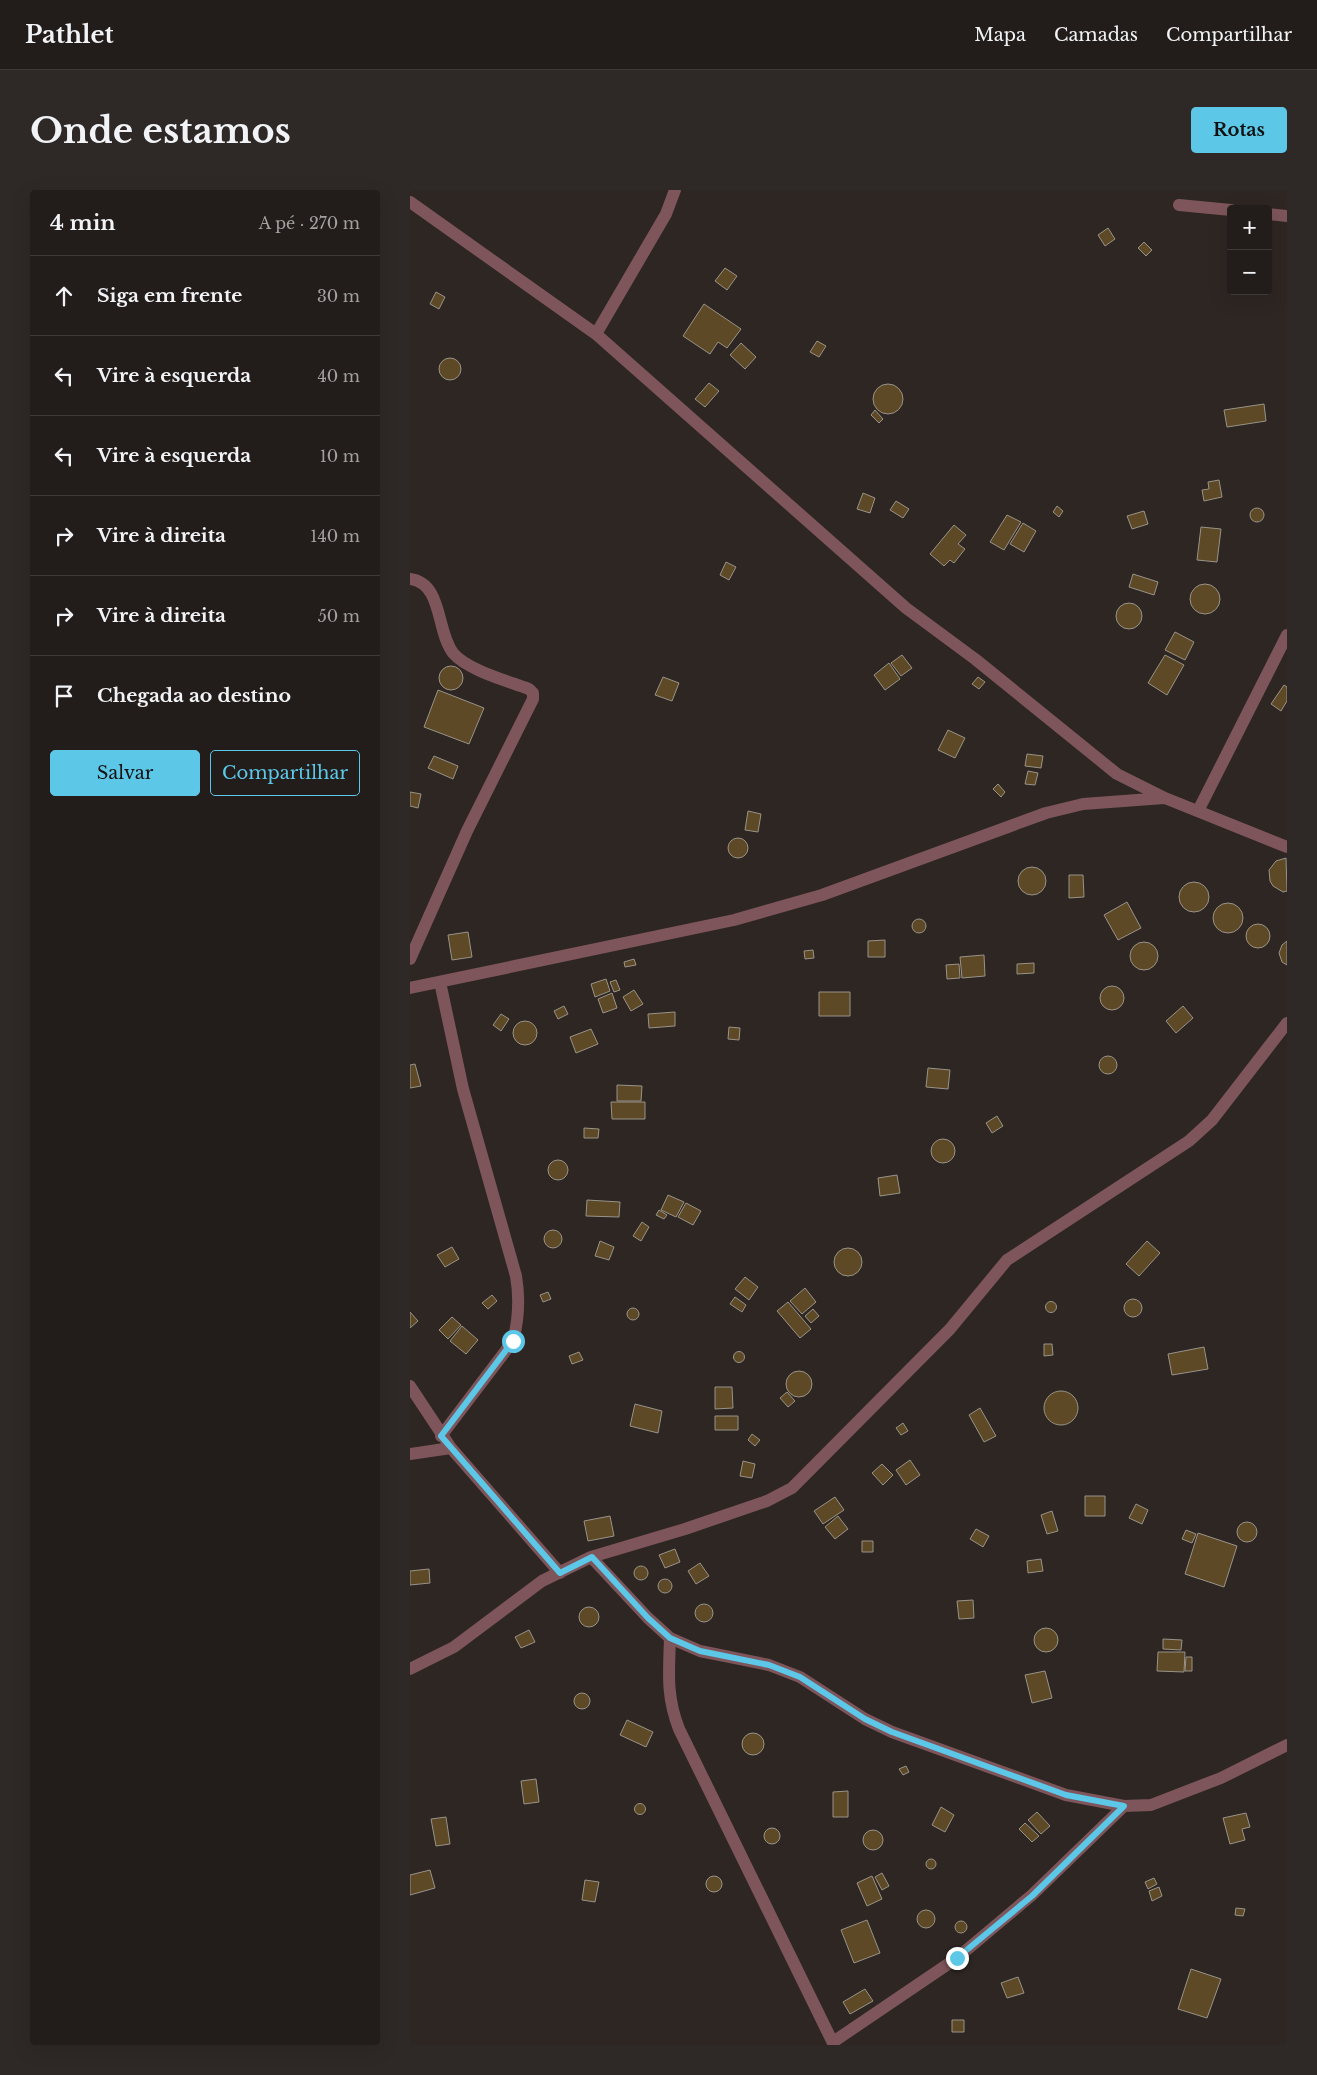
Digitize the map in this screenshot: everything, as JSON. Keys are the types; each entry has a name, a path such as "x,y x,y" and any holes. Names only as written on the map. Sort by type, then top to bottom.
{"street":[{"path":"596,334 666,214 675,190"},
{"path":"410,202 596,334 906,608 975,659 1117,774 1165,798 1287,847"},
{"path":"1179,205 1227,210"},
{"path":"1272,214 1287,216"},
{"path":"410,579 419,580 430,589 445,637 453,653 464,664 533,693 533,699 467,831 410,959"},
{"path":"1198,811 1287,635"},
{"path":"410,988 734,920 822,895 1046,813 1082,804 1165,798"},
{"path":"440,982 462,1089 516,1276 520,1299 518,1322 513,1341 441,1436"},
{"path":"410,1669 454,1647 542,1582 592,1557 685,1529 767,1501 792,1488 950,1329 1007,1260 1189,1141 1212,1120 1287,1022"},
{"path":"410,1386 441,1436 560,1573"},
{"path":"410,1454 451,1448"},
{"path":"592,1557 648,1618 670,1638 700,1651 769,1665 800,1677 865,1719 892,1732 1066,1795 1124,1806 1151,1805 1220,1778 1287,1745"},
{"path":"670,1638 668,1688 671,1708 679,1729 833,2044 957,1958 1032,1896 1124,1806"}],"building":[{"path":"1108,228 1115,239 1105,246 1098,235"},
{"path":"1144,242 1152,250 1146,256 1138,248"},
{"path":"725,268 737,276 727,290 715,281"},
{"path":"436,292 445,297 439,309 430,304"},
{"path":"704,304 741,329 727,348 718,342 710,354 683,336"},
{"path":"817,341 826,346 819,357 810,352"},
{"path":"741,343 756,357 745,369 730,355"},
{"path":"450,358 458,361 461,369 458,377 450,380 442,377 439,369 442,361"},
{"path":"709,383 719,391 705,407 695,399"},
{"path":"888,384 899,388 903,399 899,410 888,414 877,410 873,399 877,388"},
{"path":"1264,404 1266,421 1227,427 1224,410"},
{"path":"875,410 883,419 879,423 871,415"},
{"path":"1219,480 1222,497 1204,501 1202,490 1209,489 1208,482"},
{"path":"863,493 875,498 870,513 857,509"},
{"path":"896,501 909,509 903,518 890,510"},
{"path":"1057,506 1063,511 1059,517 1053,512"},
{"path":"1257,508 1262,510 1264,515 1262,520 1257,522 1252,520 1250,515 1252,510"},
{"path":"1144,511 1148,524 1132,529 1127,516"},
{"path":"1007,515 1021,522 1004,550 990,542"},
{"path":"1023,523 1036,531 1024,552 1010,544"},
{"path":"954,525 966,535 958,544 965,549 954,563 950,560 944,566 930,554"},
{"path":"1201,527 1221,529 1217,562 1197,560"},
{"path":"726,562 736,567 729,580 720,575"},
{"path":"1133,574 1158,582 1154,595 1129,587"},
{"path":"1205,584 1216,588 1220,599 1216,610 1205,614 1194,610 1190,599 1194,588"},
{"path":"1129,603 1138,607 1142,616 1138,625 1129,629 1120,625 1116,616 1120,607"},
{"path":"1175,632 1194,642 1185,660 1165,650"},
{"path":"902,655 912,668 901,676 891,663"},
{"path":"1165,655 1184,665 1167,695 1148,683"},
{"path":"889,663 900,679 885,690 874,675"},
{"path":"451,666 460,669 463,678 460,687 451,690 442,687 439,678 442,669"},
{"path":"663,677 679,683 672,701 655,695"},
{"path":"978,677 985,682 979,689 972,684"},
{"path":"1284,685 1287,687 1287,701 1281,711 1271,704"},
{"path":"438,690 484,708 469,744 424,727"},
{"path":"948,730 965,738 955,758 938,750"},
{"path":"1027,754 1043,756 1041,768 1025,766"},
{"path":"434,756 458,766 453,779 428,768"},
{"path":"1028,771 1038,773 1035,785 1025,784"},
{"path":"998,784 1005,792 1001,797 993,789"},
{"path":"410,792 421,794 418,808 410,806"},
{"path":"748,811 761,814 758,832 745,830"},
{"path":"734,838 742,838 748,844 748,852 742,858 734,858 728,852 728,844"},
{"path":"1286,858 1287,891 1283,892 1273,886 1270,881 1269,870 1276,861"},
{"path":"1032,867 1042,871 1046,881 1042,891 1032,895 1022,891 1018,881 1022,871"},
{"path":"1069,875 1083,875 1084,897 1069,898"},
{"path":"1194,882 1204,887 1209,897 1204,907 1194,912 1184,907 1179,897 1184,887"},
{"path":"1127,902 1141,928 1118,940 1104,915"},
{"path":"1228,903 1234,904 1242,912 1242,924 1234,932 1228,933 1222,932 1214,924 1213,918 1214,912 1222,904"},
{"path":"919,919 924,921 926,926 924,931 919,933 914,931 912,926 914,921"},
{"path":"1253,924 1263,924 1270,931 1270,941 1263,948 1253,948 1246,941 1246,931"},
{"path":"468,932 472,957 452,960 448,935"},
{"path":"885,940 885,957 868,957 868,941"},
{"path":"1287,941 1287,965 1282,962 1279,953 1282,945"},
{"path":"1144,942 1154,946 1158,956 1154,966 1144,970 1134,966 1130,956 1134,946"},
{"path":"813,950 814,958 805,959 804,951"},
{"path":"984,955 985,976 962,978 960,957"},
{"path":"634,959 636,965 625,967 624,962"},
{"path":"1034,963 1034,973 1017,974 1017,964"},
{"path":"959,964 960,978 947,979 946,965"},
{"path":"606,979 610,991 595,997 591,984"},
{"path":"616,980 620,990 614,992 610,982"},
{"path":"1112,986 1117,987 1123,993 1123,1003 1117,1009 1112,1010 1107,1009 1101,1003 1100,998 1101,993 1107,987"},
{"path":"634,990 643,1004 631,1011 623,997"},
{"path":"819,992 850,992 850,1016 819,1016"},
{"path":"612,993 617,1008 603,1013 598,999"},
{"path":"564,1006 568,1014 558,1019 554,1011"},
{"path":"1183,1006 1193,1018 1176,1033 1166,1021"},
{"path":"675,1012 675,1026 649,1028 648,1014"},
{"path":"501,1014 509,1019 501,1031 493,1025"},
{"path":"525,1021 530,1022 536,1028 536,1038 530,1044 525,1045 520,1044 514,1038 513,1033 514,1028 520,1022"},
{"path":"729,1027 740,1028 739,1040 728,1039"},
{"path":"591,1029 598,1044 576,1053 570,1037"},
{"path":"1108,1056 1114,1059 1117,1065 1114,1071 1108,1074 1102,1071 1099,1065 1102,1059"},
{"path":"415,1064 421,1086 410,1088 410,1065"},
{"path":"928,1068 950,1070 948,1089 926,1087"},
{"path":"617,1085 642,1086 641,1101 617,1101"},
{"path":"611,1102 645,1102 645,1119 612,1119"},
{"path":"997,1116 1003,1126 992,1133 986,1123"},
{"path":"584,1128 599,1129 598,1138 584,1138"},
{"path":"943,1139 952,1142 955,1151 952,1160 943,1163 934,1160 931,1151 934,1142"},
{"path":"558,1160 565,1163 568,1170 565,1177 558,1180 551,1177 548,1170 551,1163"},
{"path":"897,1175 900,1193 880,1196 878,1178"},
{"path":"668,1195 684,1202 676,1217 661,1210"},
{"path":"587,1200 620,1202 619,1217 586,1216"},
{"path":"686,1203 701,1211 693,1225 678,1217"},
{"path":"659,1210 667,1215 664,1219 656,1215"},
{"path":"642,1222 649,1227 641,1241 633,1236"},
{"path":"549,1230 557,1230 562,1235 560,1246 549,1248 544,1243 544,1235"},
{"path":"600,1241 614,1247 609,1260 595,1256"},
{"path":"1147,1241 1160,1253 1139,1276 1126,1264"},
{"path":"452,1247 459,1259 445,1267 437,1255"},
{"path":"848,1248 858,1252 862,1262 858,1272 848,1276 838,1272 834,1262 838,1252"},
{"path":"745,1277 758,1287 749,1300 735,1289"},
{"path":"805,1288 816,1302 802,1314 790,1301"},
{"path":"548,1292 551,1299 543,1302 540,1295"},
{"path":"492,1295 497,1301 488,1309 482,1303"},
{"path":"735,1297 746,1305 742,1312 730,1304"},
{"path":"1133,1299 1141,1304 1142,1308 1137,1316 1133,1317 1125,1312 1124,1308 1129,1300"},
{"path":"788,1302 811,1329 800,1338 777,1311"},
{"path":"1049,1302 1053,1302 1056,1307 1055,1311 1049,1312 1046,1309 1046,1305"},
{"path":"631,1308 635,1308 639,1314 635,1320 631,1320 627,1316 627,1312"},
{"path":"813,1309 819,1316 811,1323 805,1316"},
{"path":"410,1312 418,1321 410,1328"},
{"path":"452,1317 461,1325 448,1339 439,1330"},
{"path":"462,1326 478,1340 466,1354 450,1341"},
{"path":"1044,1344 1052,1344 1053,1355 1044,1356"},
{"path":"1204,1347 1208,1369 1172,1375 1168,1354"},
{"path":"579,1352 583,1360 572,1364 569,1356"},
{"path":"737,1352 741,1352 744,1357 743,1361 737,1362 734,1359 734,1355"},
{"path":"799,1371 808,1375 812,1384 808,1393 799,1397 790,1393 786,1384 790,1375"},
{"path":"715,1387 732,1387 733,1408 715,1409"},
{"path":"1061,1391 1073,1396 1078,1408 1073,1420 1061,1425 1049,1420 1044,1408 1049,1396"},
{"path":"787,1392 795,1401 788,1407 780,1398"},
{"path":"635,1404 662,1411 658,1433 630,1426"},
{"path":"980,1408 996,1436 984,1442 969,1415"},
{"path":"715,1416 738,1416 738,1430 715,1430"},
{"path":"903,1423 908,1431 901,1435 896,1428"},
{"path":"752,1434 760,1440 755,1446 748,1440"},
{"path":"910,1460 920,1475 906,1485 896,1470"},
{"path":"743,1461 755,1464 752,1478 740,1476"},
{"path":"882,1464 893,1475 883,1485 872,1473"},
{"path":"1085,1496 1105,1496 1105,1516 1085,1516"},
{"path":"835,1497 844,1510 823,1524 814,1511"},
{"path":"1136,1504 1148,1510 1142,1524 1129,1518"},
{"path":"1052,1511 1058,1531 1047,1534 1041,1515"},
{"path":"610,1516 614,1536 588,1541 584,1521"},
{"path":"838,1516 848,1529 835,1539 825,1527"},
{"path":"1247,1522 1254,1525 1257,1532 1254,1539 1247,1542 1240,1539 1237,1532 1240,1525"},
{"path":"976,1529 989,1536 983,1547 970,1539"},
{"path":"1186,1530 1196,1534 1192,1543 1182,1539"},
{"path":"1198,1533 1237,1546 1224,1587 1185,1574"},
{"path":"862,1541 873,1541 873,1552 862,1552"},
{"path":"675,1549 680,1562 665,1568 659,1555"},
{"path":"1041,1559 1043,1571 1028,1573 1027,1561"},
{"path":"700,1563 709,1576 696,1584 688,1571"},
{"path":"641,1566 646,1568 648,1573 646,1578 641,1580 636,1578 634,1573 636,1568"},
{"path":"429,1569 430,1583 410,1585 410,1571"},
{"path":"665,1579 670,1581 672,1586 670,1591 665,1593 660,1591 658,1586 660,1581"},
{"path":"973,1600 974,1618 959,1619 957,1601"},
{"path":"704,1604 710,1607 713,1613 710,1619 704,1622 698,1619 695,1613 698,1607"},
{"path":"589,1607 596,1610 599,1617 596,1624 589,1627 582,1624 579,1617 582,1610"},
{"path":"1046,1628 1051,1629 1057,1635 1057,1645 1051,1651 1046,1652 1041,1651 1035,1645 1034,1640 1035,1635 1041,1629"},
{"path":"529,1630 535,1642 521,1648 515,1637"},
{"path":"1163,1639 1182,1640 1181,1650 1163,1649"},
{"path":"1158,1652 1185,1652 1184,1672 1157,1671"},
{"path":"1186,1657 1192,1657 1192,1671 1185,1671"},
{"path":"1045,1671 1052,1698 1032,1703 1025,1675"},
{"path":"582,1693 590,1701 582,1709 574,1701"},
{"path":"627,1720 653,1732 646,1747 620,1735"},
{"path":"753,1733 761,1736 764,1744 761,1752 753,1755 745,1752 742,1744 745,1736"},
{"path":"906,1766 909,1772 903,1775 899,1769"},
{"path":"536,1779 539,1802 524,1804 521,1781"},
{"path":"848,1791 848,1817 833,1817 833,1792"},
{"path":"640,1803 646,1809 640,1815 634,1809"},
{"path":"941,1807 954,1815 945,1832 932,1825"},
{"path":"1037,1812 1050,1826 1041,1834 1028,1820"},
{"path":"1246,1813 1250,1827 1242,1829 1245,1840 1230,1844 1223,1818"},
{"path":"446,1817 450,1844 436,1846 431,1819"},
{"path":"1025,1823 1039,1836 1032,1842 1019,1829"},
{"path":"769,1828 775,1828 780,1833 778,1842 769,1844 764,1839 764,1833"},
{"path":"873,1830 880,1833 883,1840 880,1847 873,1850 866,1847 863,1840 866,1833"},
{"path":"929,1859 933,1859 936,1864 935,1868 929,1869 926,1866 926,1862"},
{"path":"430,1870 435,1888 410,1895 410,1875"},
{"path":"882,1873 889,1886 882,1890 875,1877"},
{"path":"714,1876 720,1878 722,1884 720,1890 714,1892 708,1890 706,1884 708,1878"},
{"path":"872,1876 882,1899 867,1906 857,1883"},
{"path":"1154,1878 1157,1884 1148,1889 1145,1882"},
{"path":"585,1880 599,1882 595,1902 582,1900"},
{"path":"1159,1887 1162,1896 1152,1901 1149,1891"},
{"path":"1236,1908 1245,1909 1243,1916 1235,1915"},
{"path":"926,1910 932,1913 935,1919 932,1925 926,1928 920,1925 917,1919 920,1913"},
{"path":"867,1920 880,1953 854,1963 841,1930"},
{"path":"959,1921 963,1921 967,1927 963,1933 959,1933 955,1929 955,1925"},
{"path":"1191,1969 1221,1979 1207,2018 1178,2009"},
{"path":"1018,1977 1024,1993 1007,1998 1001,1983"},
{"path":"865,1989 873,2001 850,2014 843,2002"},
{"path":"952,2020 964,2020 964,2032 952,2032"}],"route":[{"path":"513,1341 441,1436 560,1573 592,1557 648,1618 670,1638 700,1651 769,1665 800,1677 865,1719 892,1732 1066,1795 1124,1806 1032,1896 957,1958"}]}
